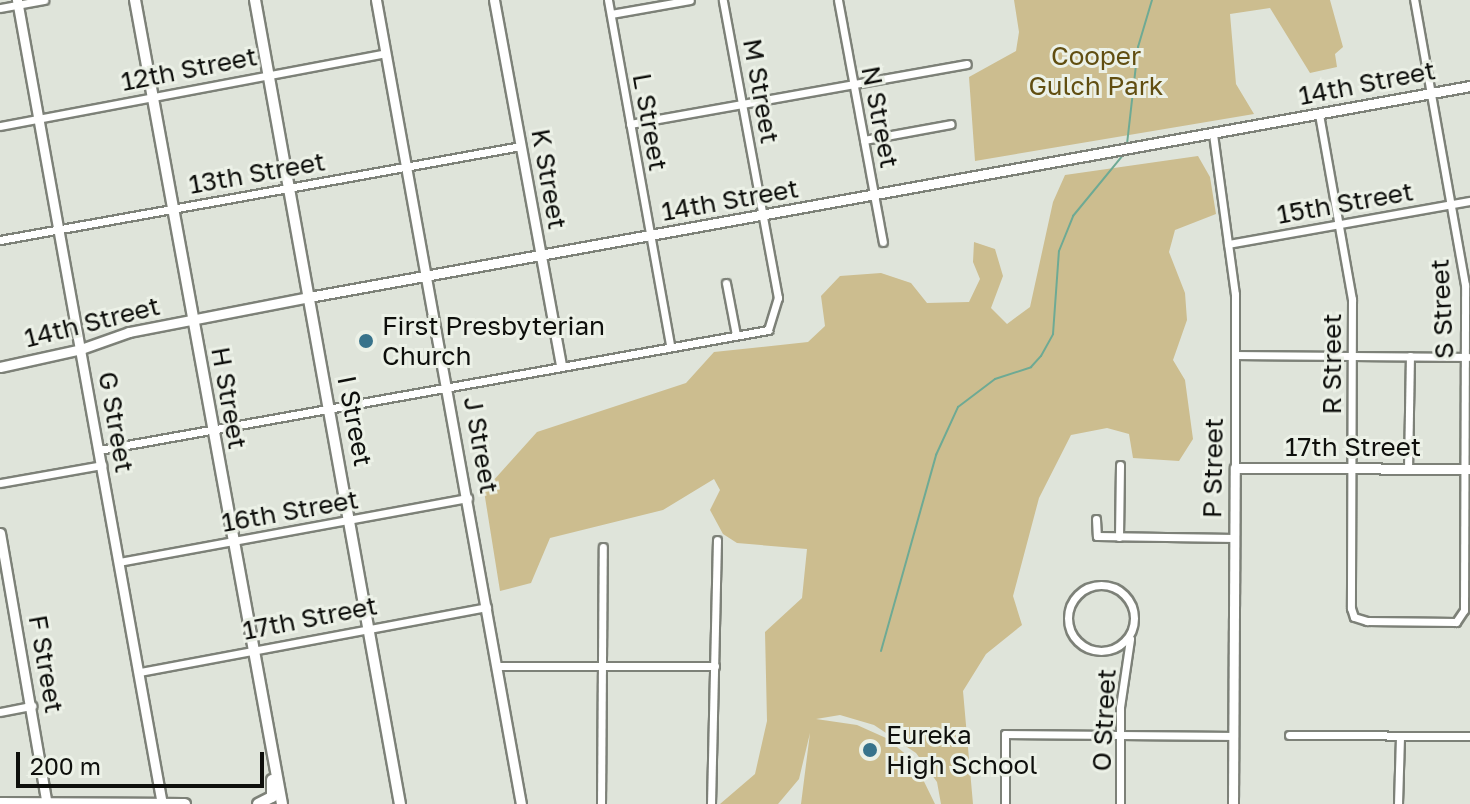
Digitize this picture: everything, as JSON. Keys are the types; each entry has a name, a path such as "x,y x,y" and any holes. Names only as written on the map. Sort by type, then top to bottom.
{"main road":[{"name":"H Street","path":"135,0 282,804"},
{"name":"I Street","path":"255,0 400,804"},
{"path":"258,804 268,801 274,788 270,741"},
{"path":"0,803 185,804"}],"street":[{"path":"0,8 18,2 44,0"},
{"name":"J Street","path":"376,0 521,804"},
{"name":"K Street","path":"494,0 561,366"},
{"name":"L Street","path":"608,0 670,345"},
{"path":"611,14 690,0"},
{"name":"M Street","path":"723,0 778,298 768,330 736,335"},
{"name":"N Street","path":"838,0 883,242"},
{"name":"S Street","path":"1414,0 1465,285 1468,469 1461,618"},
{"name":"G Street","path":"18,2 162,804"},
{"name":"12th Street","path":"0,126 385,53"},
{"path":"630,124 967,64"},
{"name":"14th Street","path":"0,367 81,349 129,332 309,297 427,278 1470,86"},
{"name":"R Street","path":"1319,114 1352,299 1354,617 1435,622 1461,618"},
{"path":"864,140 951,124"},
{"name":"P Street","path":"1213,134 1228,244 1236,355 1233,804"},
{"name":"13th Street","path":"0,240 521,146"},
{"name":"15th Street","path":"1228,244 1470,201"},
{"path":"99,450 736,335 726,283"},
{"path":"1236,355 1468,357"},
{"path":"1408,469 1410,356"},
{"path":"0,483 102,465"},
{"path":"1119,537 1120,465"},
{"name":"17th Street","path":"1235,468 1468,469"},
{"name":"16th Street","path":"119,562 468,498"},
{"path":"1096,519 1097,536 1235,538"},
{"name":"F Street","path":"0,533 47,804"},
{"path":"711,804 717,540"},
{"path":"601,804 603,547"},
{"path":"1085,590 1125,593 1135,610 1130,638 1113,646 1077,641 1068,626 1071,600 1085,590"},
{"path":"0,598 11,596"},
{"name":"17th Street","path":"140,672 487,607"},
{"name":"O Street","path":"1120,804 1121,734 1130,638"},
{"path":"498,666 715,666"},
{"path":"0,712 32,706"},
{"path":"1005,804 1005,734 1234,736"},
{"path":"1289,735 1470,736"},
{"path":"1398,804 1400,736"}],"green space":[{"name":"Cooper Gulch Park","path":"1014,0 1330,0 1343,47 1335,54 1337,67 1310,73 1270,8 1230,14 1236,84 1254,114 975,161 969,77 1016,51 1019,32"},
{"path":"1198,156 1210,177 1216,214 1175,230 1169,252 1185,293 1187,320 1173,360 1185,380 1193,439 1179,461 1133,458 1129,434 1107,428 1071,435 1039,498 1013,596 1022,625 986,654 963,691 973,804 941,804 937,782 916,753 874,725 840,715 816,719 857,725 886,738 914,761 935,804 801,804 810,733 799,779 778,804 720,804 755,774 767,721 765,632 802,598 807,549 737,543 723,534 710,510 720,490 714,479 663,510 550,538 531,583 500,591 484,491 537,432 686,383 714,352 808,342 825,326 821,296 840,276 881,273 911,283 927,303 969,302 980,279 973,262 974,242 995,249 1003,276 991,308 1007,324 1030,307 1053,202 1065,175"}],"waterway":[{"path":"1127,144 1138,47 1152,0"},
{"path":"881,651 936,455 958,407 995,379 1031,367 1041,356 1053,334 1059,251 1073,216 1124,154"}],"place":[{"name":"First Presbyterian Church","path":"366,341"},
{"name":"Eureka High School","path":"870,750"}]}
